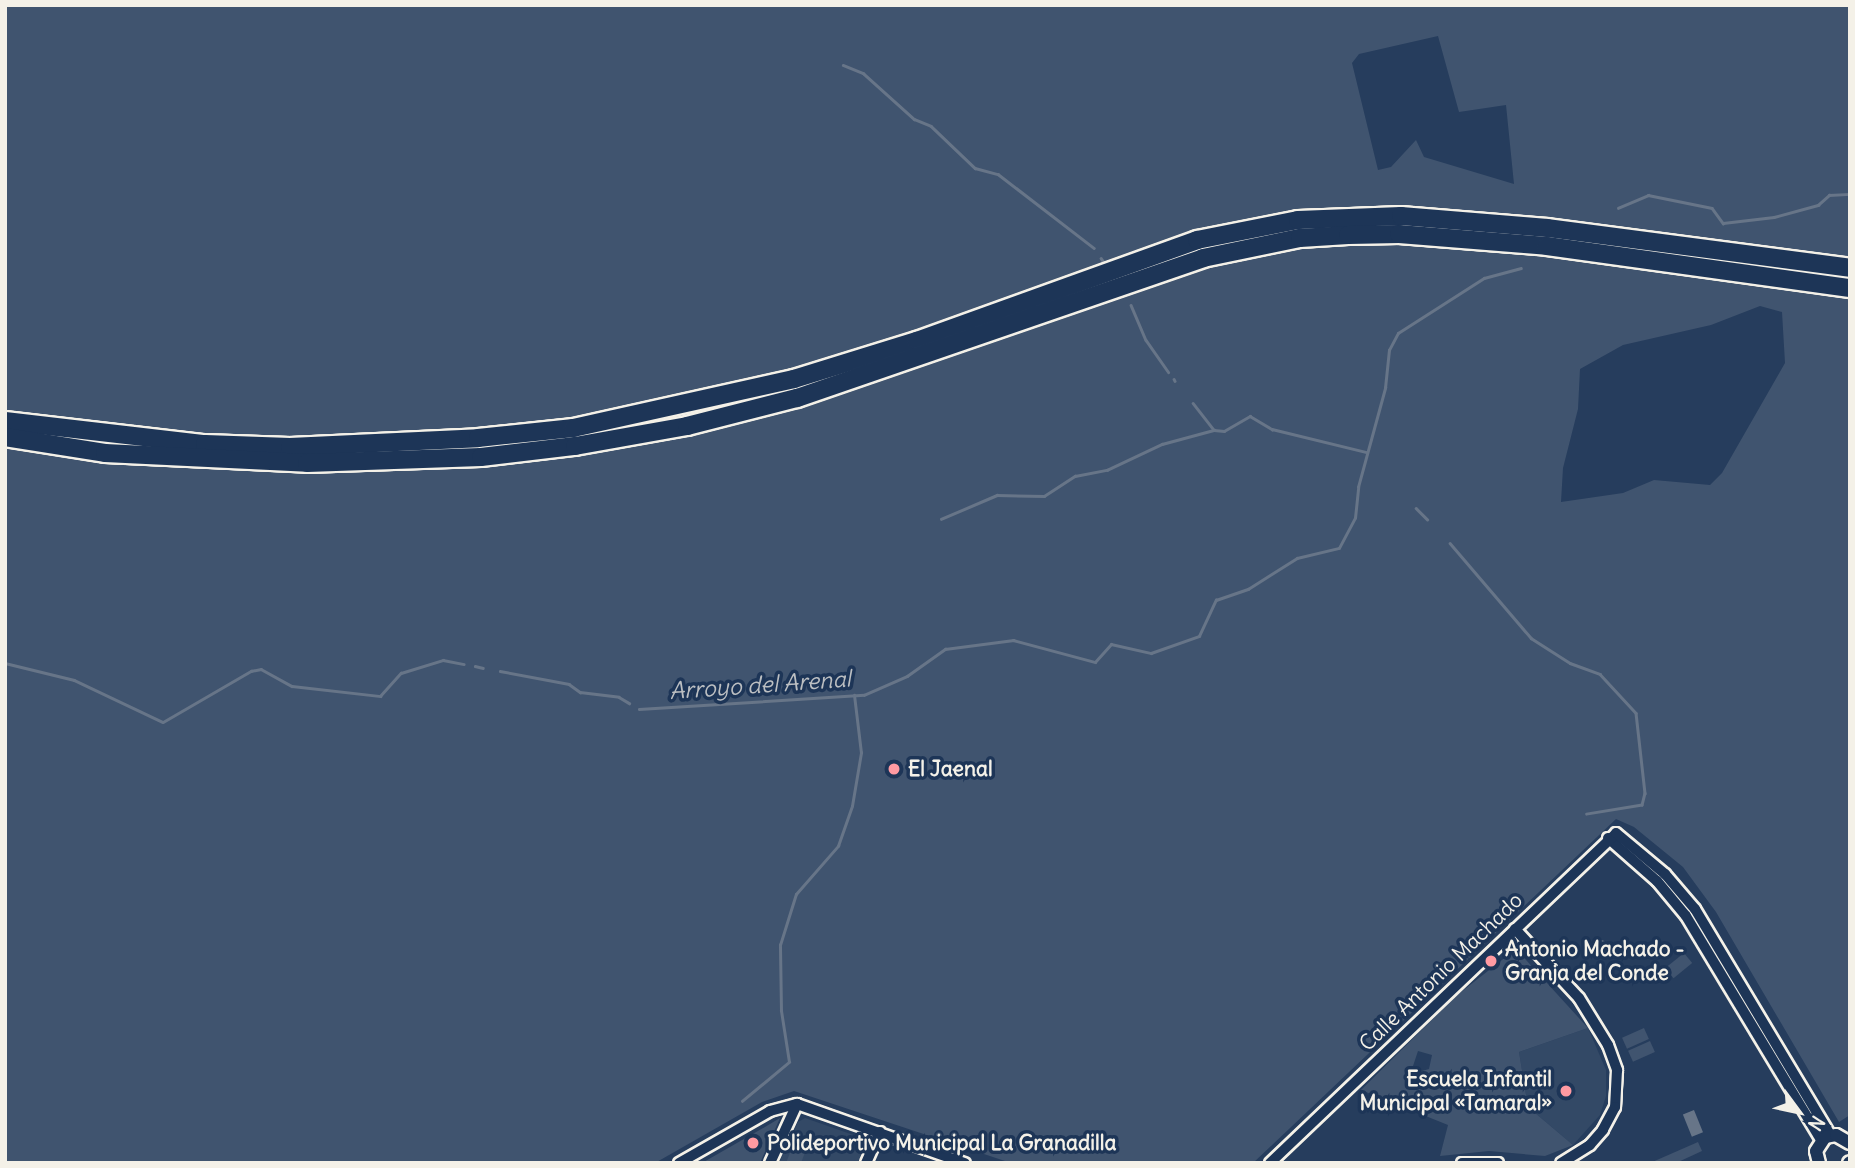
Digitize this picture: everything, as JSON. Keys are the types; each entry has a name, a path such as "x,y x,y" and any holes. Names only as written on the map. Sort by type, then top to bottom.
{"highway":[{"path":"5,421 150,439 290,447 385,444 573,428 668,410 794,379 917,341 1197,240 1298,220 1401,216 1535,227 1850,268"},
{"path":"5,437 104,453 307,463 481,457 575,446 687,426 797,398 1203,258 1336,236 1399,234 1547,246 1850,288"},
{"path":"5,412 150,439"}],"street":[{"name":"Calle Antonio Machado","path":"1270,1163 1515,929 1615,839 1686,916 1839,1136"},
{"path":"1515,929 1579,998 1608,1045 1617,1070 1615,1107 1603,1130 1590,1145 1561,1163"},
{"path":"770,1163 797,1104"},
{"path":"679,1163 770,1111 797,1104 965,1163"},
{"path":"866,1163 880,1132"},
{"path":"1816,1161 1839,1136"},
{"path":"1462,1163 1498,1163"}],"shaded area":[{"path":"5,5 1850,5 1850,1115 1839,1122 1716,912 1683,867 1634,827 1616,819 1253,1163 1011,1163 794,1091 762,1102 655,1163 5,1163","holes":["1438,36 1459,112 1506,105 1514,184 1424,157 1416,140 1391,167 1378,170 1352,63 1359,54","1760,306 1782,312 1785,363 1722,473 1710,485 1654,480 1623,493 1561,502 1563,468 1578,409 1580,369 1623,345 1711,325"]},
{"path":"1596,938 1618,946 1613,958 1592,950"},
{"path":"1516,949 1588,1028 1519,1052 1528,1107 1573,1145 1545,1156 1489,1151 1440,1156 1448,1125 1361,1090 1456,996","holes":["1418,1051 1432,1055 1429,1069 1422,1071 1413,1066"]},
{"path":"1684,953 1692,963 1674,978 1665,968"},
{"name":"Escuela Infantil Municipal «Tamaral»","path":"1588,1028 1606,1070 1606,1096 1600,1115 1573,1145 1528,1107 1519,1052"},
{"path":"1644,1028 1649,1039 1627,1049 1622,1038"},
{"path":"1650,1041 1655,1052 1633,1062 1628,1051"},
{"path":"1694,1110 1703,1132 1692,1137 1683,1114"},
{"name":"Polideportivo Municipal La Granadilla","path":"780,1118 760,1163 702,1163 765,1127"},
{"path":"805,1118 862,1138 866,1148 859,1163 779,1163 798,1122"},
{"path":"797,1135 810,1139 801,1163 786,1163"},
{"path":"1698,1142 1702,1151 1676,1163 1650,1163"}],"waterway":[{"path":"843,65 863,73 914,119 931,126 975,168 998,174 1094,248"},
{"name":"Arroyo del Arenal","path":"1618,208 1648,195 1712,208 1723,223 1774,217 1818,205 1829,195 1850,194"},
{"name":"Arroyo del Arenal","path":"639,709 864,695 907,676 945,649 1013,640 1095,662 1111,644 1151,653 1199,636 1216,600 1248,589 1297,558 1339,548 1355,518 1358,487 1385,388 1389,350 1398,333 1484,278 1521,268"},
{"path":"1131,305 1146,340 1168,372"},
{"path":"1193,403 1214,430 1224,431 1250,416 1272,429 1366,452"},
{"path":"941,519 997,495 1044,496 1075,476 1107,470 1162,444 1214,430"},
{"path":"1416,508 1427,519"},
{"path":"1450,543 1531,638 1570,663 1600,674 1636,713 1645,793 1642,805 1587,814"},
{"name":"Arroyo del Arenal","path":"5,663 74,680 163,722 251,671 261,669 292,686 380,696 401,673 443,660 464,664"},
{"name":"Arroyo del Arenal","path":"475,666 483,668"},
{"path":"500,671 569,684 580,692 619,697 629,703"},
{"path":"742,1101 789,1062 781,1011 780,945 796,894 838,846 852,806 861,753 854,695"}],"place":[{"name":"El Jaenal","path":"894,769"},
{"name":"Antonio Machado - Granja del Conde","path":"1491,961"},
{"name":"Escuela Infantil Municipal «Tamaral»","path":"1566,1091"},
{"name":"Polideportivo Municipal La Granadilla","path":"753,1143"}]}
